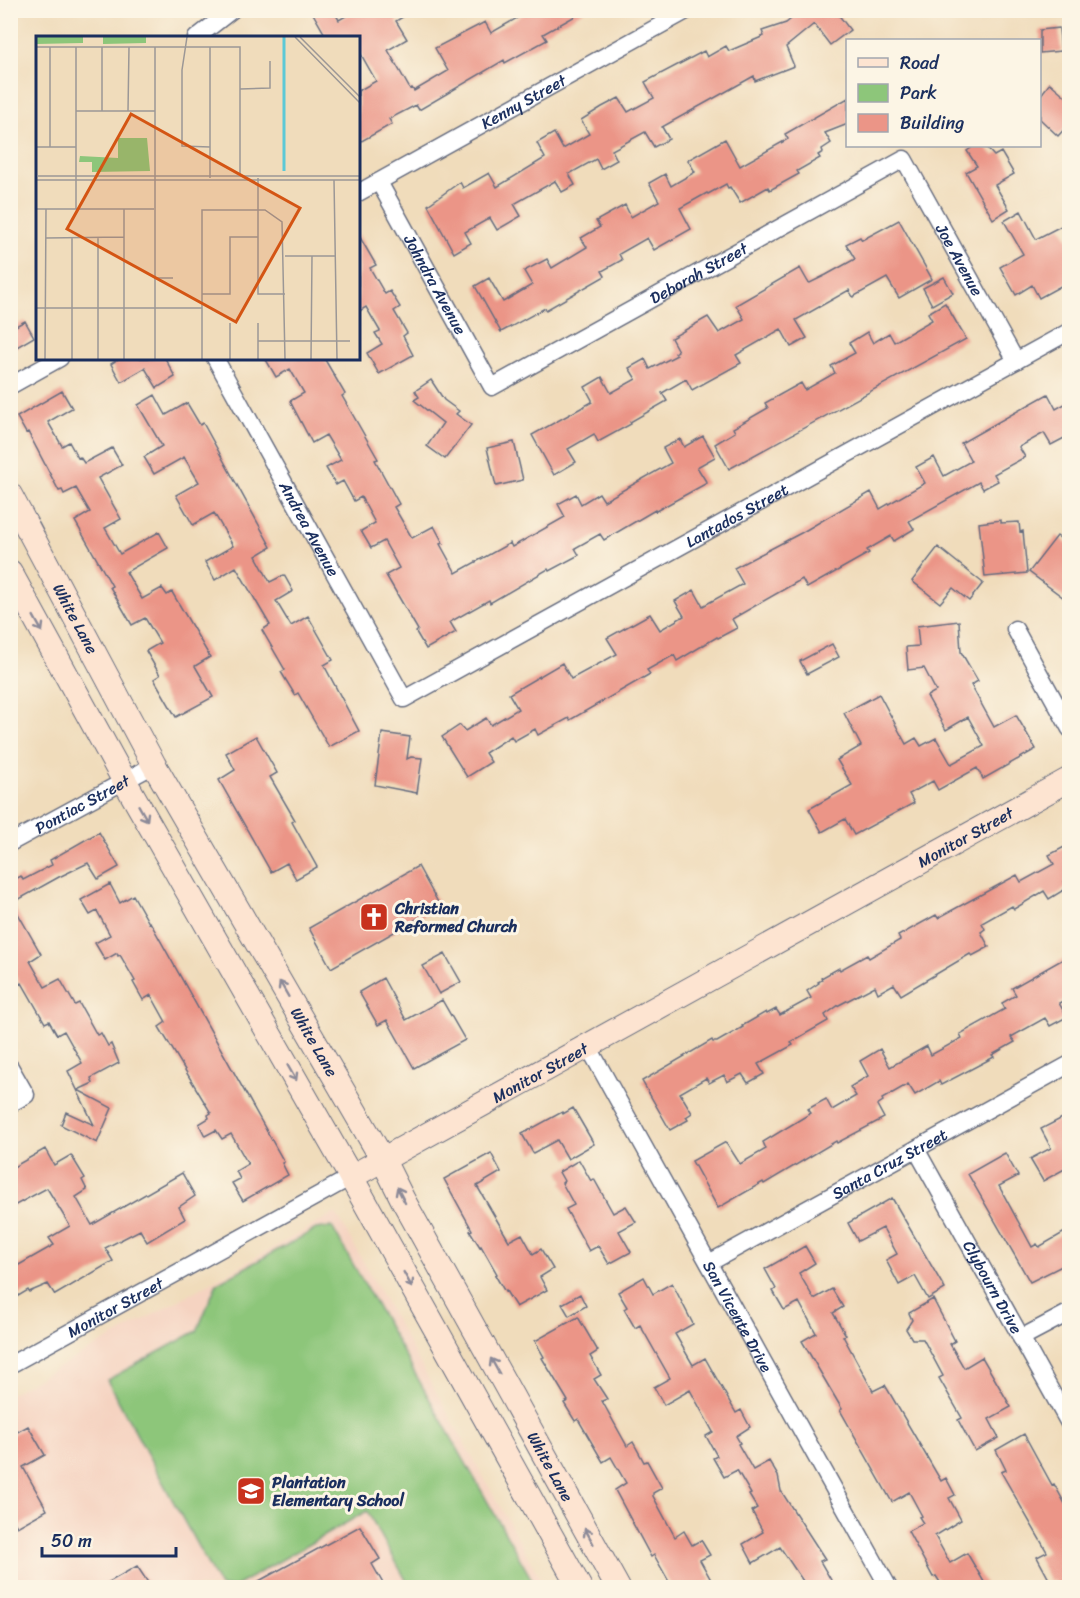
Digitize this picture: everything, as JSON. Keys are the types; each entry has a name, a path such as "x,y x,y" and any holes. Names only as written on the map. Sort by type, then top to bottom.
{"main road":[{"name":"White Lane","path":"10,495 154,765 383,1160 618,1587"},
{"name":"White Lane","path":"10,572 124,780 351,1177 580,1587"},
{"name":"Monitor Street","path":"351,1177 1070,779"}],"street":[{"path":"198,36 232,10"},
{"name":"Kenny Street","path":"360,192 688,10"},
{"name":"Joe Avenue","path":"904,159 1016,361"},
{"name":"Deborah Street","path":"492,387 904,159"},
{"name":"Johndra Avenue","path":"379,182 492,387"},
{"name":"Lantados Street","path":"404,699 1070,331"},
{"path":"10,386 56,360"},
{"name":"Andrea Avenue","path":"216,360 404,699"},
{"path":"1015,629 1070,729"},
{"name":"Pontiac Street","path":"10,843 154,765"},
{"name":"San Vicente Drive","path":"588,1046 889,1587"},
{"name":"Santa Cruz Street","path":"708,1263 1070,1064"},
{"path":"10,1067 26,1095 10,1104"},
{"name":"Clybourn Drive","path":"916,1149 1070,1425"},
{"name":"Monitor Street","path":"10,1365 351,1177"},
{"path":"1021,1338 1070,1312"}],"shaded area":[{"name":"Plantation Elementary School","path":"336,1213 545,1587 11,1587 10,1394"}],"green space":[{"name":"Plantation Elementary School","path":"332,1227 536,1587 410,1587 367,1511 234,1587 220,1587 107,1380 197,1331 217,1283 316,1229"}],"building":[{"path":"311,10 333,10 339,20 356,10 414,10 396,21 407,39 388,50 410,89 414,91 448,71 435,48 485,22 491,33 531,10 586,10 543,34 547,40 505,63 504,60 419,110 416,105 389,119 392,124 360,142 360,90 376,81 360,53 360,36 326,36"},
{"path":"802,10 835,10 850,30 830,45 814,24 786,47 794,66 755,81 754,76 662,127 669,139 654,147 645,132 612,150 617,160 601,169 596,159 569,174 575,185 562,192 555,181 514,204 521,216 497,230 490,218 465,232 471,243 454,253 428,205 460,182 463,188 489,173 497,187 545,158 537,143 554,133 563,149 589,134 581,120 602,107 619,98 628,112 654,98 645,82 704,51 707,57 726,46 729,51 764,36 762,31 786,23"},
{"path":"1059,28 1061,51 1041,53 1040,30"},
{"path":"1050,83 1070,100 1070,123 1058,136 1041,120 1041,95"},
{"path":"846,99 846,125 825,133 831,143 822,149 823,152 818,155 820,158 797,171 799,174 770,190 768,187 740,203 726,184 707,193 680,208 691,229 654,250 647,238 619,254 622,260 602,271 605,276 546,310 545,308 501,332 475,286 489,278 503,302 532,285 524,271 547,259 552,268 587,247 581,238 600,227 596,221 625,205 631,217 659,201 649,183 665,174 671,186 695,172 688,160 725,139 740,166 788,139 785,134"},
{"path":"973,147 986,147 994,156 1001,152 1014,174 995,185 1009,209 993,219 966,172 977,166 967,151"},
{"path":"1021,211 1036,239 1061,226 1070,242 1070,281 1039,298 1032,285 1016,295 1000,267 1023,254 1004,221"},
{"path":"899,220 932,279 899,298 887,278 853,297 849,290 796,320 807,338 791,347 781,329 736,355 741,363 692,390 686,379 662,393 667,401 630,422 631,424 598,442 594,434 568,449 576,462 554,475 532,435 592,402 585,387 602,377 611,393 636,379 629,368 645,359 650,369 677,355 675,353 678,351 671,338 708,317 719,333 744,319 736,305 800,268 810,283 826,275 855,259 846,244 860,237 862,240"},
{"path":"360,237 376,265 370,268 385,294 390,291 400,307 394,311 407,333 403,336 413,355 379,374 367,353 382,344 375,333 380,331 366,307 360,311"},
{"path":"944,277 953,293 932,305 923,288"},
{"path":"945,303 966,339 729,469 715,444 735,432 733,428 768,408 765,403 801,383 805,390 835,373 831,366 855,353 849,343 867,332 873,343 889,333 894,342 932,320 928,313"},
{"path":"25,321 34,337 10,351 10,329"},
{"path":"117,360 166,360 175,377 157,388 145,368 121,382 111,364"},
{"path":"266,360 325,360 345,394 342,396 378,459 375,460 399,504 394,507 412,538 434,526 443,543 440,544 456,573 510,543 512,547 565,517 558,504 576,494 581,504 599,493 604,501 671,463 663,448 680,439 684,447 703,436 715,457 697,467 707,483 604,540 600,534 575,548 579,555 549,571 548,569 490,603 489,600 450,622 456,632 426,649 416,632 418,630 386,575 399,568 384,541 371,548 361,531 375,523 361,497 354,501 343,481 336,485 326,468 341,460 326,435 312,443 290,401 304,393 290,369 276,377"},
{"path":"431,380 444,400 459,411 456,414 471,425 445,459 427,446 443,423 414,400 419,397 415,391"},
{"path":"62,391 72,408 48,422 62,446 69,442 78,458 80,457 84,463 112,448 122,465 98,478 121,519 105,528 120,554 159,532 168,548 126,572 142,599 162,588 167,595 172,592 210,657 195,666 213,697 176,717 154,679 160,675 146,651 160,643 145,618 132,625 75,521 90,512 76,488 64,494 62,490 59,491 28,432 26,433 17,417"},
{"path":"1048,394 1056,409 1070,401 1070,435 1051,445 1044,433 1019,447 1025,457 994,474 998,481 983,489 979,482 909,521 914,529 894,541 891,536 867,550 869,553 807,588 802,579 732,619 737,628 677,661 674,655 647,670 650,674 570,720 569,718 538,735 535,729 514,741 511,736 485,753 491,762 467,777 442,737 460,725 465,731 486,718 491,725 518,709 509,694 562,663 571,679 617,654 607,638 650,614 660,630 684,616 675,601 694,590 703,606 743,584 734,568 801,533 871,492 880,509 925,483 916,467 934,457 944,476 971,461 961,443"},
{"path":"155,395 166,415 187,403 200,425 203,423 271,547 256,556 270,582 284,575 293,591 276,601 291,626 308,616 333,660 324,665 359,731 329,747 298,693 295,695 281,672 285,670 262,630 270,625 236,567 215,580 205,562 233,546 214,513 193,525 176,495 199,482 184,457 154,474 144,457 162,446 138,405"},
{"path":"514,442 523,480 496,486 487,448"},
{"path":"1001,520 1001,523 1019,522 1020,532 1023,531 1027,573 985,577 979,523"},
{"path":"1057,536 1070,545 1070,591 1064,598 1029,572"},
{"path":"938,547 983,583 969,601 953,588 940,603 912,581"},
{"path":"959,621 961,652 978,681 971,685 994,727 1016,715 1036,749 983,779 977,768 938,790 933,781 909,794 914,803 854,835 845,819 822,832 809,809 852,785 837,760 861,746 844,713 879,694 906,744 916,738 921,746 936,738 951,764 984,746 968,717 946,730 927,696 936,691 924,668 908,670 906,647 919,646 917,626"},
{"path":"832,644 839,657 807,674 800,661"},
{"path":"382,733 410,737 407,759 422,758 417,793 375,785"},
{"path":"256,736 277,773 270,777 295,820 292,822 317,867 296,879 287,863 271,872 219,780 235,770 226,753"},
{"path":"99,832 119,867 98,879 88,863 12,903 41,954 30,961 45,987 60,979 75,1005 79,1003 97,1035 101,1033 108,1046 111,1044 119,1063 91,1078 93,1083 78,1090 112,1108 97,1143 61,1125 66,1112 94,1125 68,1071 82,1063 64,1031 57,1035 49,1021 45,1023 10,967 10,882 21,876 23,880 52,865 50,860"},
{"path":"1070,844 1070,890 1064,881 1067,888 1049,899 1044,891 1014,909 1012,906 982,923 985,929 981,932 989,947 972,956 970,954 901,995 894,984 878,993 875,986 839,1005 825,1015 828,1021 791,1042 793,1045 758,1064 764,1074 748,1083 742,1074 727,1082 724,1075 709,1083 706,1078 680,1093 692,1113 686,1117 688,1120 670,1130 642,1081 712,1040 717,1042 766,1012 767,1014 776,1009 780,1015 811,998 807,991 819,983 821,978 867,955 869,958 900,940 898,936 936,915 938,918 1017,875 1021,882 1054,864 1049,855"},
{"name":"Christian Reformed Church","path":"418,866 440,906 331,968 309,928"},
{"path":"110,884 120,903 133,895 150,922 284,1162 282,1163 288,1175 243,1201 232,1183 240,1179 236,1171 248,1164 231,1134 222,1139 216,1130 205,1136 199,1124 209,1118 208,1115 211,1113 159,1027 166,1022 151,995 143,1000 120,955 118,956 117,953 105,960 95,943 110,935 97,911 90,915 81,900"},
{"path":"445,954 461,982 439,994 423,966"},
{"path":"1065,958 1070,966 1070,997 1059,1003 1067,1017 1050,1026 1045,1018 1011,1037 1015,1042 992,1055 994,1057 941,1085 939,1081 915,1095 908,1084 882,1099 883,1101 877,1105 884,1118 837,1143 836,1141 764,1184 763,1182 718,1208 692,1161 726,1142 740,1164 766,1149 763,1142 811,1113 808,1109 826,1099 832,1110 856,1096 850,1087 868,1076 860,1061 880,1049 890,1067 927,1046 931,1055 962,1038 960,1034 1005,1009 1002,1003 1016,995 1012,988"},
{"path":"383,978 406,1020 442,1000 465,1040 414,1068 387,1020 378,1025 359,992"},
{"path":"573,1108 594,1144 568,1159 557,1140 533,1153 522,1134"},
{"path":"1070,1114 1070,1166 1043,1181 1030,1159 1051,1148 1041,1129"},
{"path":"45,1149 54,1165 71,1155 85,1178 82,1180 87,1190 76,1197 92,1225 182,1173 195,1196 179,1207 185,1219 147,1242 140,1230 105,1248 113,1261 55,1295 48,1284 29,1292 28,1290 10,1301 10,1270 54,1245 49,1238 70,1226 47,1188 10,1208 10,1169"},
{"path":"491,1153 501,1172 477,1186 509,1241 522,1234 533,1254 541,1249 553,1269 540,1277 547,1290 516,1307 470,1231 472,1230 444,1179"},
{"path":"1005,1153 1018,1176 999,1186 1032,1247 1037,1244 1039,1247 1070,1229 1070,1262 1030,1282 968,1174"},
{"path":"579,1160 591,1181 594,1179 613,1213 626,1206 636,1222 619,1231 631,1252 609,1264 598,1246 589,1251 566,1209 574,1205 562,1183 564,1181 559,1172"},
{"path":"892,1198 945,1289 928,1299 915,1276 899,1285 886,1260 897,1254 883,1228 858,1241 848,1223"},
{"path":"805,1246 815,1263 799,1273 814,1299 832,1289 843,1307 833,1313 873,1391 885,1385 941,1481 946,1478 955,1495 949,1498 961,1520 935,1536 950,1563 967,1553 987,1587 943,1587 936,1576 933,1577 908,1531 923,1523 919,1517 922,1516 909,1492 892,1502 802,1341 816,1333 799,1302 784,1310 773,1291 776,1289 765,1269"},
{"path":"644,1277 653,1294 672,1283 693,1324 675,1334 693,1365 705,1358 736,1413 741,1410 750,1427 736,1436 740,1443 738,1444 753,1470 769,1461 778,1476 781,1491 825,1559 820,1561 835,1587 807,1587 780,1547 753,1563 743,1544 763,1532 752,1511 757,1508 749,1495 751,1494 737,1470 724,1477 713,1458 717,1456 706,1436 713,1432 690,1390 664,1405 654,1387 670,1378 640,1325 635,1328 624,1309 627,1307 618,1292"},
{"path":"580,1294 586,1306 569,1316 562,1304"},
{"path":"933,1299 955,1341 950,1344 964,1368 982,1357 1011,1407 989,1419 999,1438 975,1451 958,1420 962,1418 939,1378 943,1376 923,1339 912,1339 906,1329 912,1320 909,1313"},
{"path":"578,1317 598,1351 590,1356 601,1375 594,1379 607,1399 602,1401 627,1446 633,1442 662,1488 653,1493 653,1496 675,1537 684,1531 692,1545 701,1540 710,1555 700,1560 711,1580 697,1587 672,1587 654,1555 651,1557 615,1490 626,1483 611,1457 603,1462 578,1419 575,1421 564,1403 568,1401 542,1358 544,1357 535,1341"},
{"path":"28,1426 45,1455 23,1467 47,1510 17,1527 10,1515 10,1436"},
{"path":"1024,1434 1070,1513 1070,1587 1057,1587 1053,1580 1050,1581 1037,1557 1047,1552 1001,1472 1006,1470 996,1450"},
{"path":"360,1526 380,1559 372,1564 385,1587 248,1587"},
{"path":"137,1566 151,1587 100,1587"}],"place":[{"name":"Christian Reformed Church","path":"374,917"},
{"name":"Plantation Elementary School","path":"251,1491"}]}
